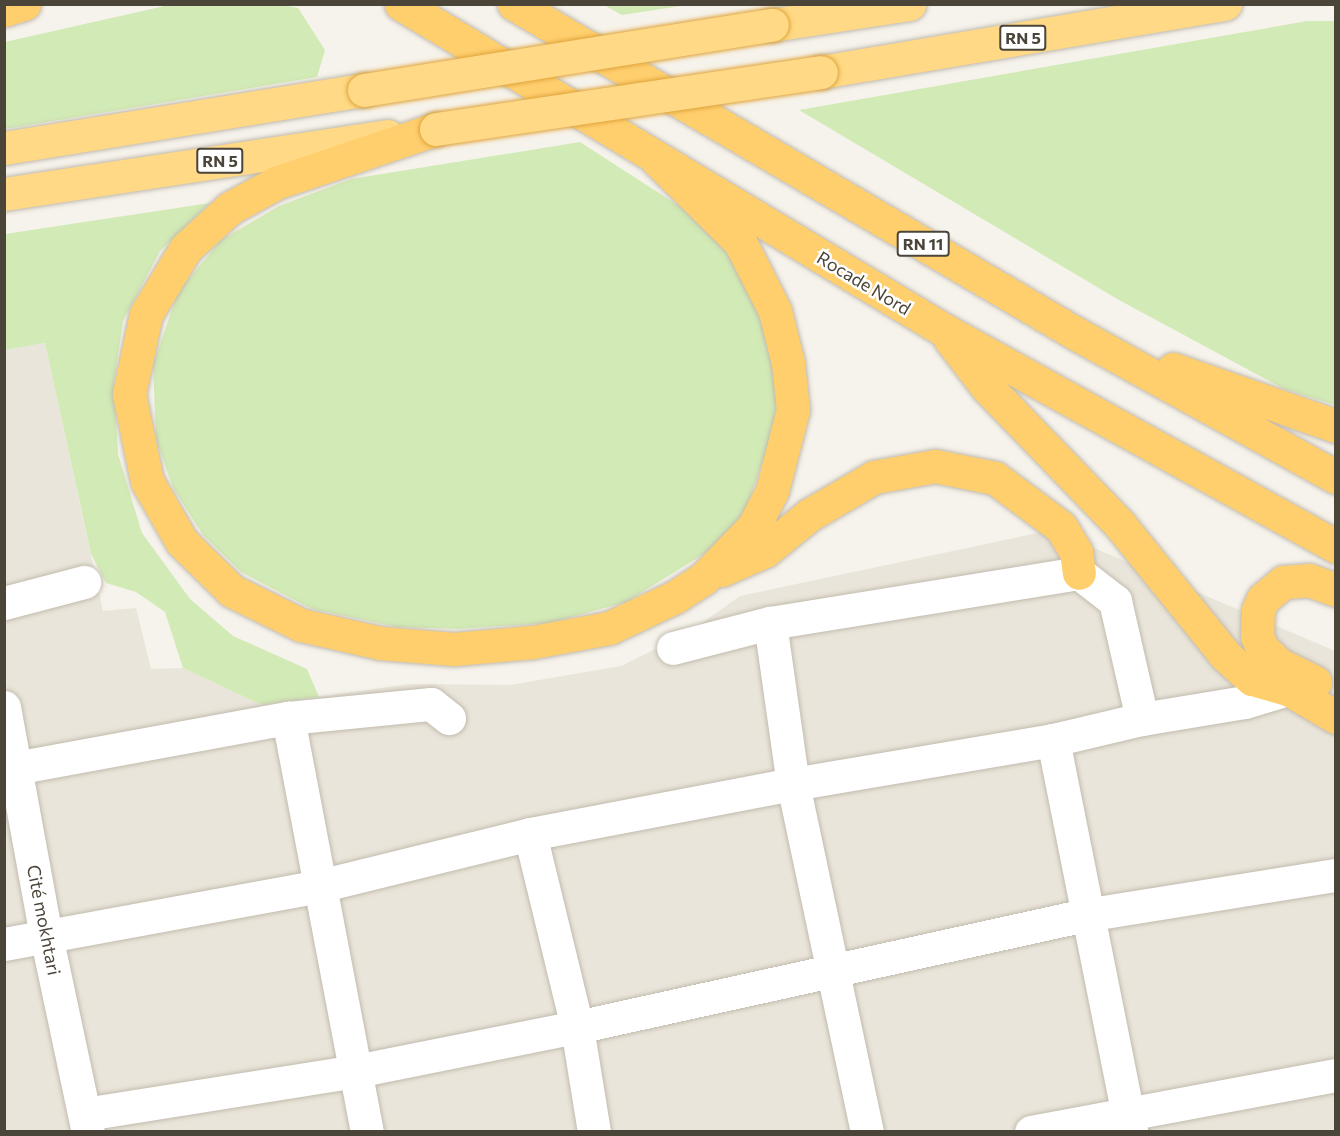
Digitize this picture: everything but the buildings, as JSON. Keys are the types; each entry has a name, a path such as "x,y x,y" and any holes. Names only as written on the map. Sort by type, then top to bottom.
{"highway":[{"path":"4,10 24,4"},
{"name":"Rocade Nord","path":"401,4 657,160 944,330 1335,546"},
{"name":"RN 11","path":"514,4 1075,333 1335,477"},
{"path":"4,148 909,4"},
{"name":"RN 5","path":"4,194 822,72 1225,4"},
{"path":"436,129 276,183 230,208 186,248 146,314 129,394 147,482 182,542 232,591 301,625 380,643 454,648 533,642 609,628 675,597 704,578 765,551 809,516 874,477 935,466 995,478 1061,527 1076,552 1078,573"},
{"path":"657,160 740,242 775,312 791,387 793,410 772,491 754,526 704,578"},
{"path":"944,330 987,387 1121,526 1225,655 1252,679 1288,689 1335,717"},
{"path":"1075,333 1335,426"},
{"path":"1335,590 1309,580 1283,582 1263,599 1255,623 1257,636 1270,657 1335,692"}],"street":[{"path":"673,648 770,623 1078,573 1115,601 1142,719"},
{"path":"4,603 84,582"},
{"path":"770,623 793,783 867,1131"},
{"path":"4,944 319,885 530,834 793,783 1053,740 1142,719 1245,702 1288,689"},
{"path":"15,768 288,718 431,704 449,718"},
{"name":"Cité mokhtari","path":"4,707 46,935 86,1123"},
{"path":"288,718 367,1131"},
{"path":"1053,740 1085,915 1129,1123"},
{"path":"530,834 577,1027 594,1131"},
{"path":"86,1123 577,1027 1085,915 1335,875"},
{"path":"1031,1131 1129,1123 1335,1075"}],"shaded area":[{"path":"45,343 103,611 136,608 151,669 183,668 262,705 409,684 510,685 621,666 688,633 740,596 1052,530 1335,651 1335,1131 5,1132 5,350"}],"green space":[{"path":"277,4 298,8 325,50 317,77 5,129 5,42 169,5"},
{"path":"604,5 687,5 622,15"},
{"path":"1307,21 1335,21 1335,405 1284,389 1119,300 799,110"},
{"path":"580,142 693,215 712,233 749,284 777,372 775,425 743,518 707,552 626,602 550,623 458,629 397,627 312,609 241,572 203,535 173,488 156,439 153,365 178,292 221,240 279,206 351,179"},
{"path":"210,203 160,251 123,321 114,382 118,454 142,533 190,599 233,636 307,669 319,697 262,705 183,668 165,612 136,592 106,583 91,554 45,343 5,350 5,234"}]}
